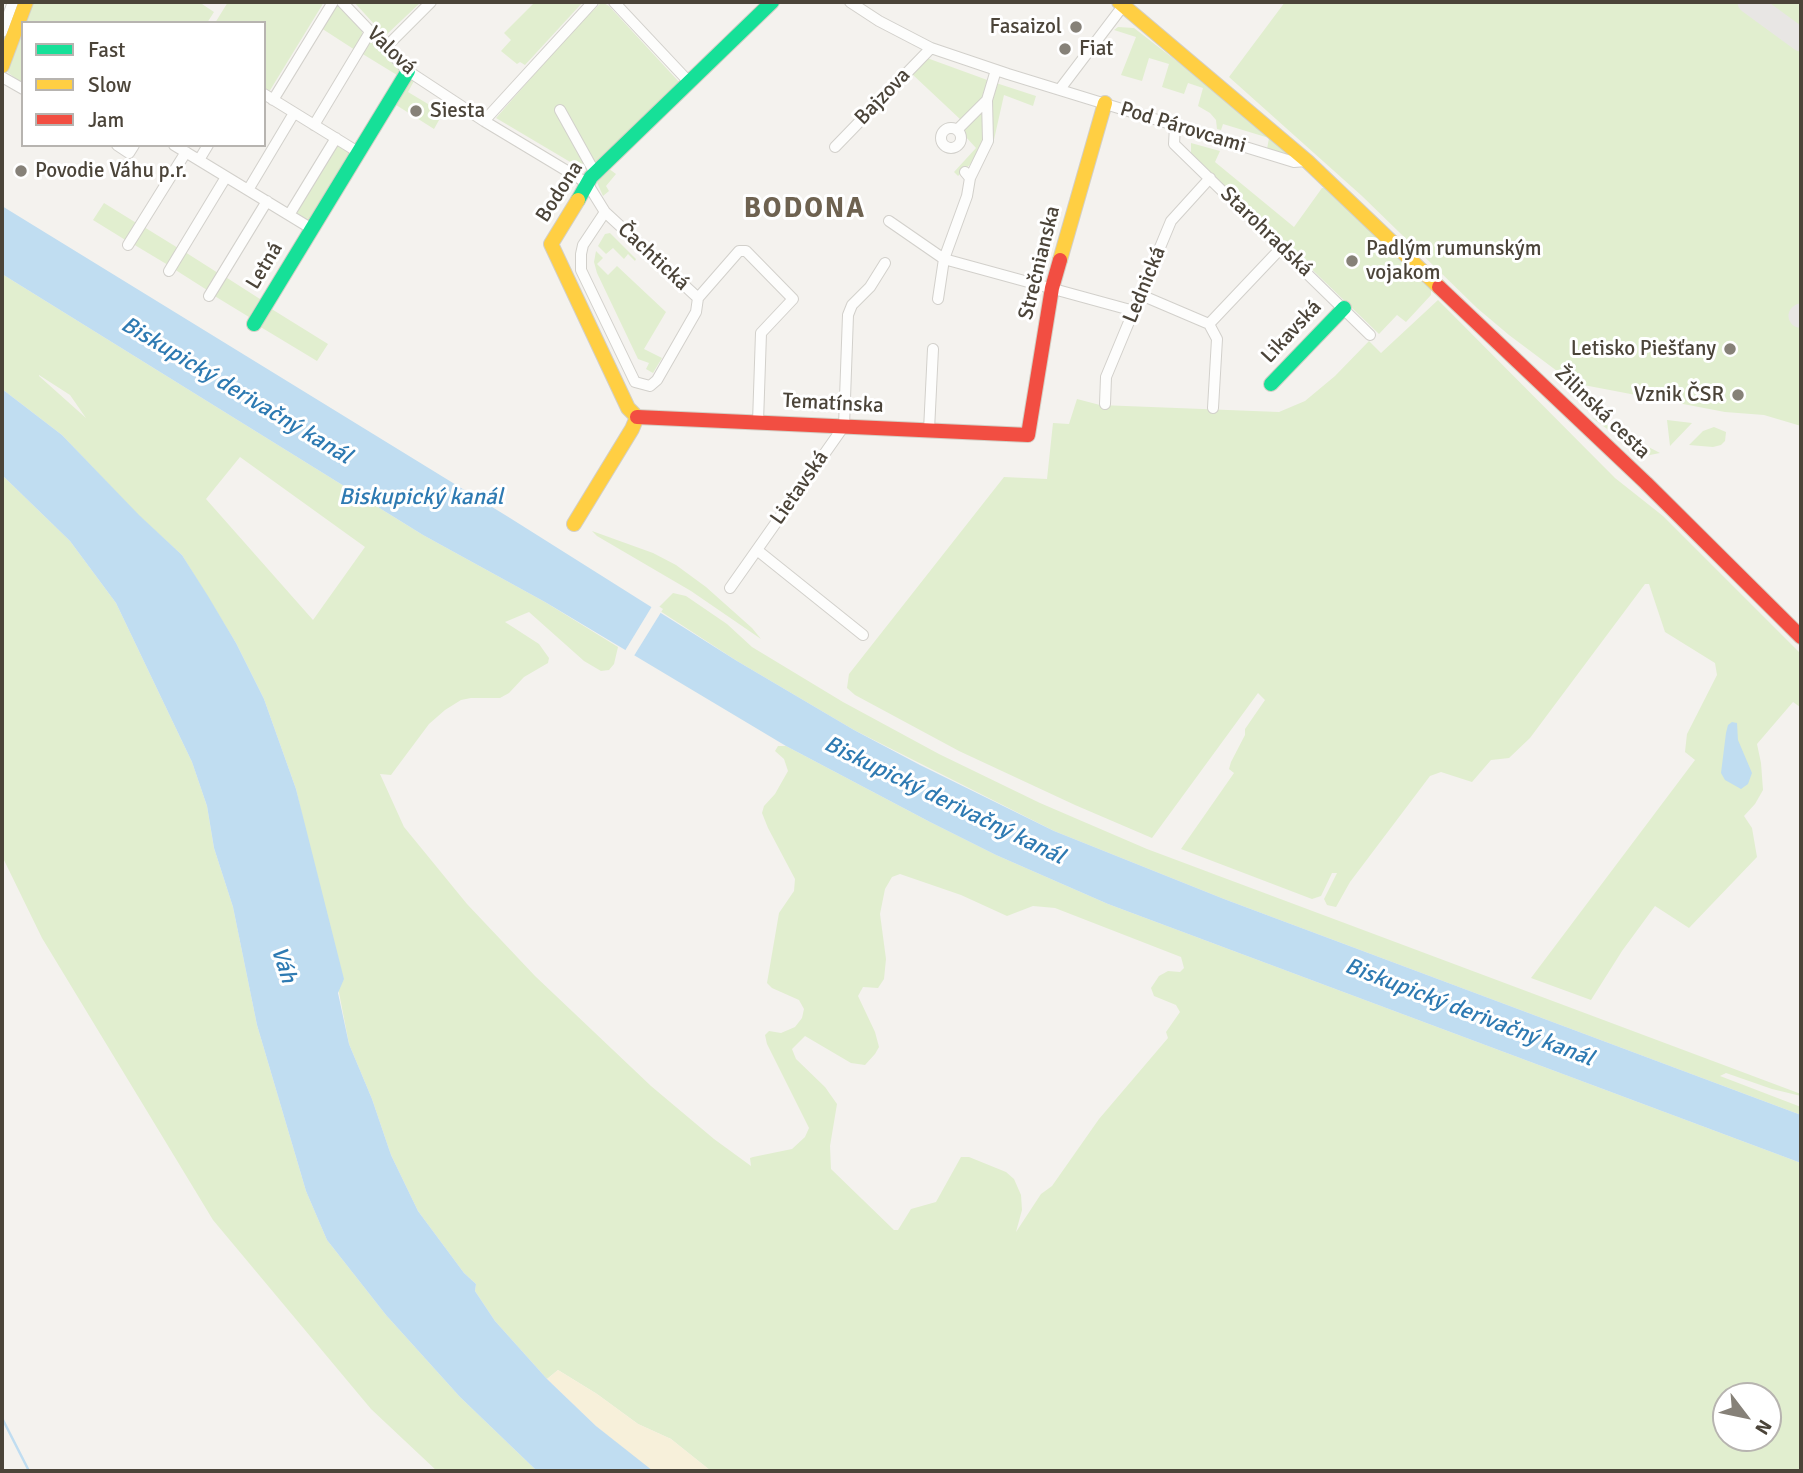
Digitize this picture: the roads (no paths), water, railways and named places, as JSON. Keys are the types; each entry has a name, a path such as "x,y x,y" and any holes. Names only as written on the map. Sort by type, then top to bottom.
{"street":[{"path":"2,32 13,2"},
{"path":"2,66 26,2"},
{"path":"333,2 269,97 358,152"},
{"name":"Valová","path":"342,2 408,71 484,121 591,178"},
{"path":"385,48 431,2"},
{"path":"484,121 593,2"},
{"path":"614,2 690,83"},
{"name":"Bodona","path":"637,417 628,408 603,336 551,244 591,178 772,2"},
{"path":"1060,89 1123,3"},
{"name":"Žilinská cesta","path":"1123,3 1307,161 1646,483 1801,636"},
{"name":"Pod Párovcami","path":"856,4 931,47 996,70 1294,162 1307,161"},
{"path":"314,125 370,32"},
{"name":"Bajzova","path":"835,147 931,47"},
{"path":"938,299 944,259 967,196 968,175 988,141 987,100 996,70"},
{"name":"Letná","path":"254,324 408,71"},
{"path":"2,77 21,88"},
{"path":"957,130 987,100"},
{"name":"Strečnianska","path":"1028,435 1052,288 1105,103"},
{"name":"Čachtická","path":"560,110 605,212 698,298 696,313 657,380 650,386 635,382 603,336 581,270 580,254 583,245 605,212"},
{"path":"248,190 294,113"},
{"name":"Starohradská","path":"1175,125 1174,144 1370,335"},
{"name":"Letná","path":"289,215 335,138"},
{"path":"120,147 129,153 133,147"},
{"name":"Letná","path":"177,147 312,229"},
{"path":"199,160 207,147"},
{"path":"128,245 186,152"},
{"path":"169,271 226,177"},
{"name":"Lednická","path":"1105,404 1106,377 1171,220 1210,178"},
{"name":"Letná","path":"209,296 267,201"},
{"path":"889,221 944,259 1135,310"},
{"path":"1209,324 1282,247"},
{"path":"698,298 739,251 746,251 793,299 761,333 758,422"},
{"path":"844,426 848,315 852,305 870,287 885,263"},
{"path":"1141,295 1209,324 1217,339 1213,408"},
{"name":"Likavská","path":"1271,384 1344,308"},
{"path":"929,430 933,349"},
{"path":"574,524 637,417"},
{"name":"Tematínska","path":"637,417 1028,435"},
{"name":"Lietavská","path":"730,588 844,426"},
{"path":"757,551 863,635"}],"water":[{"name":"Biskupický kanál","path":"2,206 510,518 737,661 854,730 1054,831 1224,899 1801,1115 1801,1163 1108,904 996,855 786,746 545,602 423,535 2,274"},
{"name":"Váh","path":"2,389 62,435 139,515 182,555 208,596 236,643 264,699 296,789 344,979 338,993 349,1044 391,1155 418,1211 464,1273 476,1284 475,1291 495,1321 547,1379 596,1426 653,1471 537,1471 460,1397 386,1315 327,1240 306,1191 257,1025 233,907 214,848 207,806 192,762 116,603 70,541 2,475"},
{"path":"1732,722 1737,723 1738,740 1752,773 1748,784 1741,789 1725,780 1721,773 1726,733"}],"waterway":[{"path":"2,1418 29,1471"}],"place":[{"name":"Fasaizol","path":"1076,27"},
{"name":"Fiat","path":"1065,49"},
{"name":"Siesta","path":"416,111"},
{"name":"Povodie Váhu p.r.","path":"21,171"},
{"name":"Padlým rumunským vojakom","path":"1352,261"},
{"name":"Letisko Piešťany","path":"1730,349"},
{"name":"Vznik ČSR","path":"1738,395"}],"district":[{"name":"BODONA","path":"805,210"}],"water label":[{"name":"Biskupický derivačný kanál","path":"236,391"},
{"name":"Biskupický derivačný kanál","path":"944,801"},
{"name":"Biskupický derivačný kanál","path":"1469,1013"}]}
